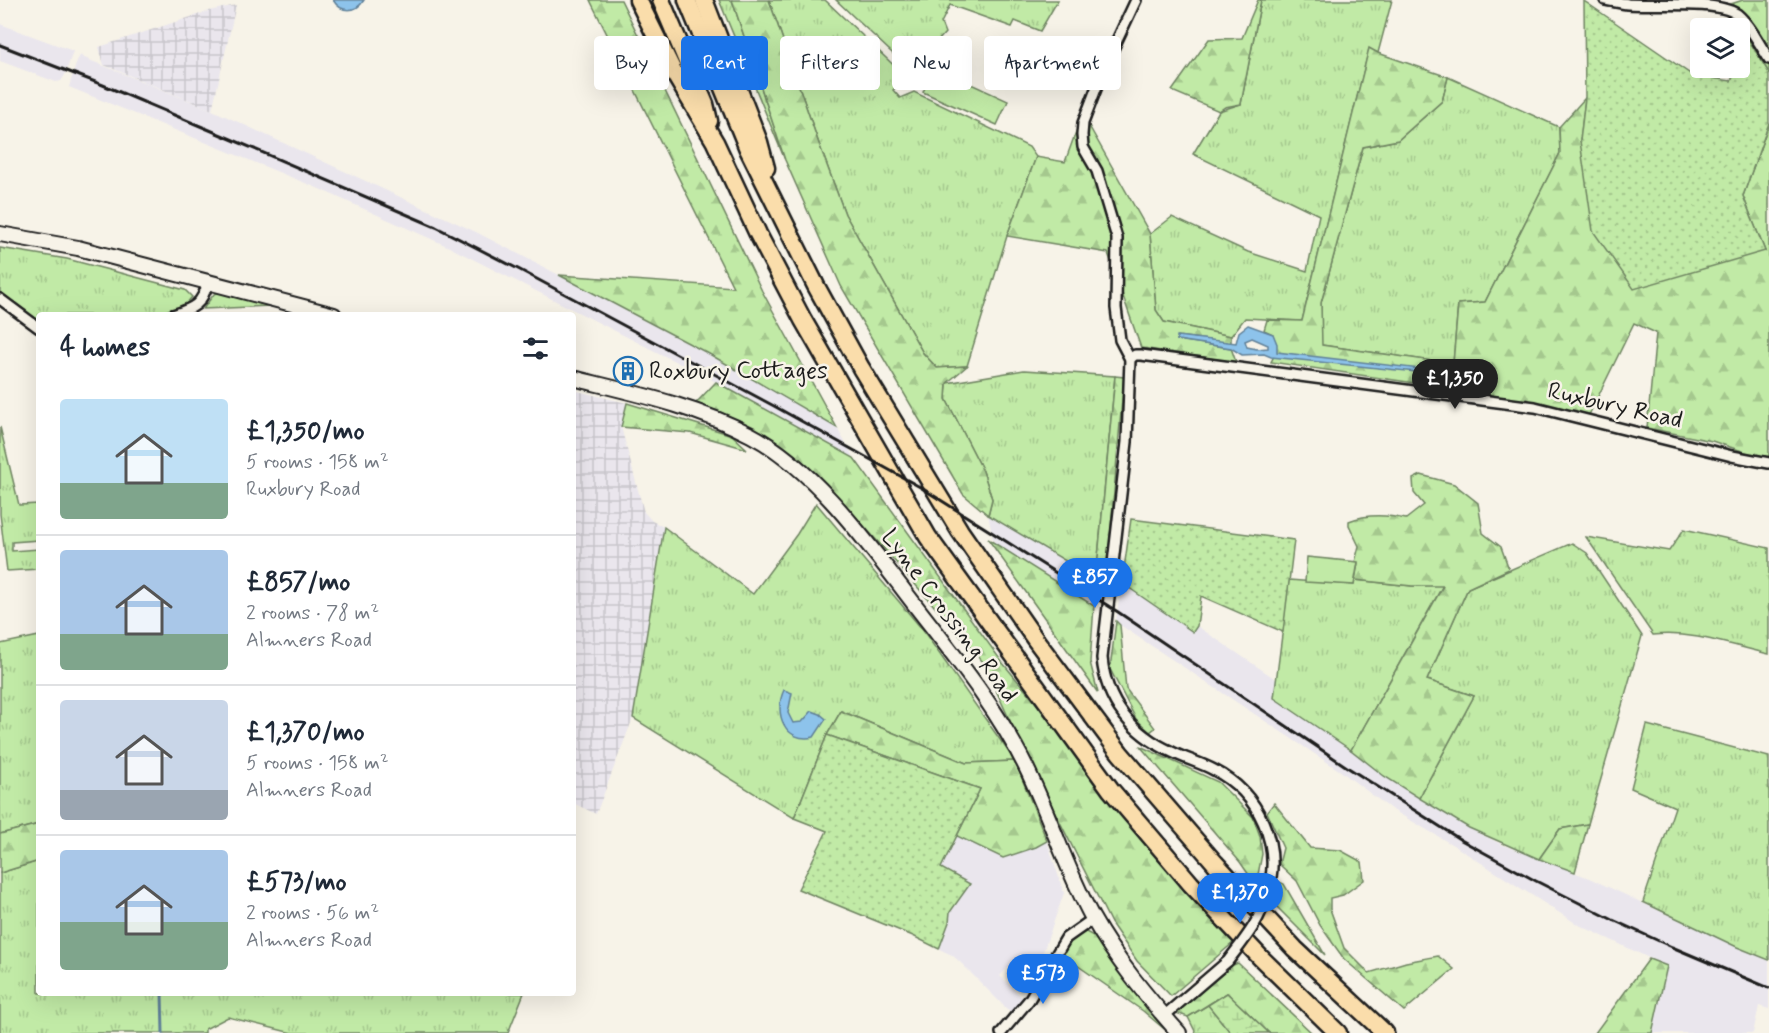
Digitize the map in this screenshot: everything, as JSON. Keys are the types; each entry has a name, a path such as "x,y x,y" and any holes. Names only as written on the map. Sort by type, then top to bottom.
{"highway":[{"path":"638,0 675,73 716,142 758,234 804,320 928,537 1111,790 1191,884 1261,958 1338,1033"},
{"path":"661,0 705,104 716,142"},
{"path":"687,0 748,149 816,286 861,368 960,531 1035,639 1120,753 1215,863 1295,949 1384,1033"},
{"path":"704,0 759,142 775,200"}],"street":[{"path":"1136,0 1104,68 1083,123 1082,141 1097,171 1117,238 1116,308 1120,340 1130,359 1127,441 1102,658 1104,677 1124,716 1143,736 1170,751 1216,771 1241,790 1261,815 1272,850 1272,872 1265,905 1254,928 1228,961 1164,1016"},
{"path":"1605,0 1628,4 1695,3 1728,9 1744,22 1769,59"},
{"path":"0,234 78,248 323,312"},
{"path":"182,312 188,310 204,297 208,282"},
{"path":"0,300 36,326"},
{"name":"Ruxbury Road","path":"1130,359 1141,355 1535,407 1732,456 1769,463"},
{"name":"Lyne Crossing Road","path":"576,379 681,407 729,425 776,450 798,467 831,500 979,688 1002,723 1028,770 1093,919 1133,981 1179,1033"},
{"path":"1001,1033 1029,1000 1066,938 1093,919"}],"shaded area":[{"path":"236,5 212,110 104,65 99,47 209,11"},
{"path":"0,24 73,51 61,81 56,82 0,61"},
{"path":"81,54 82,57 212,110 476,232 559,275 711,355 837,428 854,458 716,382 447,246 315,187 69,87"},
{"path":"576,391 627,403 621,427 644,512 652,521 664,527 633,718 596,814 576,804"},
{"path":"988,515 1096,579 1094,606 994,543"},
{"path":"1122,583 1193,632 1197,626 1277,680 1275,698 1351,750 1384,776 1468,828 1503,845 1589,878 1769,960 1769,1009 1759,1006 1753,1033 1652,1033 1666,966 1577,924 1453,845 1391,809 1339,770 1120,625 1116,621"},
{"path":"957,836 1003,858 1047,841 1064,893 1033,980 1011,964 1000,976 1024,999 1011,1013 960,962 939,949 949,922 950,912 969,884 941,868"}],"green space":[{"path":"590,0 621,0 638,36 608,36"},
{"path":"719,0 732,0 744,36 734,36"},
{"path":"732,0 769,0 782,36 780,90 800,90 845,214 923,353 937,368 967,366 947,383 946,399 983,471 992,499 988,515 963,494 841,286 785,160 762,90 768,90 768,36 744,36"},
{"path":"769,0 825,0 863,36 782,36"},
{"path":"836,0 1058,0 1040,31 1015,21 1012,27 950,5 941,23 945,33 942,36 892,36 892,53 880,42 880,36 874,36"},
{"path":"1258,0 1261,0 1241,104 1225,107 1219,111 1172,91 1209,39 1242,38"},
{"path":"1261,0 1392,0 1378,53 1369,49 1302,321 1245,318 1231,336 1164,322 1156,310 1150,234 1172,217 1248,252 1307,271 1319,215 1193,154 1219,111 1241,104"},
{"path":"1743,0 1769,0 1769,73 1750,41 1750,18 1736,18 1728,5"},
{"path":"1584,1 1690,74 1690,78 1731,81 1732,78 1750,78 1750,42 1769,73 1769,123 1743,196 1765,251 1634,289 1593,231 1580,141 1585,98"},
{"path":"1369,48 1448,77 1442,101 1398,140 1363,147 1321,303 1322,345 1453,364 1458,304 1485,302 1560,153 1559,127 1585,98 1580,141 1765,251 1743,196 1769,123 1769,460 1712,441 1647,428 1656,333 1634,323 1589,415 1442,387 1271,362 1276,352 1273,334 1264,330 1267,320 1302,321"},
{"path":"880,52 892,64 892,90 900,98 914,92 1029,147 1036,157 1007,236 967,366 937,368 923,353 845,214 800,90 880,90"},
{"path":"1448,77 1559,127 1560,153 1485,302 1458,304 1453,364 1321,345 1321,303 1363,147 1398,140 1442,101"},
{"path":"972,84 1008,101 997,125 923,92 924,90 972,90"},
{"path":"635,90 665,90 762,291 837,428 711,355 559,275 733,287"},
{"path":"756,90 762,90 785,160"},
{"path":"1086,104 1094,107 1088,124 1150,234 1156,310 1164,322 1231,336 1231,343 1178,336 1177,340 1231,348 1236,362 1141,348 1108,253 1007,236 1036,157 1065,162"},
{"path":"0,248 67,259 185,290 192,297 184,306 161,312 36,312 36,319 0,294"},
{"path":"218,292 272,306 203,309"},
{"path":"1024,370 1115,376 1096,579 988,515 992,499 983,471 946,399 947,383"},
{"path":"1115,376 1124,377 1106,585 1096,579"},
{"path":"716,382 854,458 1002,662 1234,942 1171,996 1137,961 1111,923 1024,751 983,662 844,503 770,440 696,403"},
{"path":"627,403 732,435 747,449 690,433 621,427"},
{"path":"0,427 19,505 36,504 36,540 12,542 12,551 36,549 36,569 7,571 0,514"},
{"path":"1421,475 1454,484 1478,503 1483,533 1501,547 1509,569 1468,588 1427,680 1474,696 1419,798 1384,776 1351,750 1443,586 1412,586 1355,580 1358,563 1355,562 1359,546 1349,521 1377,516 1406,519 1424,505 1414,493 1413,479"},
{"path":"816,503 922,629 1015,761 966,763 841,711 827,735 794,818 633,718 664,527 753,594 797,534"},
{"path":"1131,519 1294,540 1283,632 1201,596 1197,626 1193,632 1122,583"},
{"path":"1684,529 1769,548 1769,654 1698,637 1653,635 1586,537 1669,551"},
{"path":"988,539 1094,606 1090,662 1098,693"},
{"path":"1572,543 1587,553 1642,636 1588,824 1560,829 1539,859 1469,828 1419,798 1474,696 1427,680 1468,588"},
{"path":"1307,557 1358,562 1354,585 1305,582"},
{"path":"1289,580 1354,585 1355,580 1412,586 1443,585 1351,750 1274,698"},
{"path":"1116,621 1120,625 1126,689 1155,728 1150,732 1136,719 1110,669"},
{"path":"36,637 36,825 0,834 0,644"},
{"path":"841,711 966,763 1015,761 1047,841 1003,858 957,836 980,789 827,735"},
{"path":"1647,725 1769,757 1769,960 1643,902 1675,807 1631,788"},
{"path":"827,735 980,789 941,868 970,884 950,912 949,922 939,949 798,889 827,831 794,818"},
{"path":"1140,746 1218,782 1253,817 1260,836 1262,854 1256,885 1240,862"},
{"path":"1274,803 1310,848 1340,850 1362,862 1364,880 1343,895 1330,898 1330,909 1344,948 1369,973 1406,962 1438,956 1454,969 1404,1011 1344,959 1320,925 1297,881 1279,864 1283,848 1267,812"},
{"path":"1588,824 1575,872 1539,859 1560,829"},
{"path":"36,825 36,862 0,873 0,834"},
{"path":"36,862 36,996 523,996 508,1033 292,1033 228,1017 205,1029 205,1033 0,1033 0,873"},
{"path":"1277,881 1284,884 1325,955 1273,903"},
{"path":"1086,932 1097,938 1173,1033 1169,1033 1143,1011 1068,959 1059,957 1070,941"},
{"path":"1649,959 1667,966 1652,1033 1595,1033"},
{"path":"1238,963 1312,1033 1269,1033 1227,993 1188,1017 1176,1013"},
{"path":"1227,993 1269,1033 1231,1033 1208,1005"},
{"path":"1208,1005 1231,1033 1196,1033 1188,1017"}],"water":[{"path":"333,0 364,0 357,7 348,10 340,7"},
{"path":"1248,325 1273,334 1277,352 1438,371 1436,374 1271,357 1264,354 1242,355 1231,348 1177,340 1177,336 1236,343 1239,332","holes":["1252,338 1268,345 1268,348 1257,349 1247,347 1245,341"]},
{"path":"784,690 792,693 788,713 793,723 802,722 812,711 826,719 814,737 796,736 784,725 780,708"}],"waterway":[{"path":"162,996 163,1033"}],"railway":[{"path":"0,45 103,85 436,227 520,270 920,487 1118,612 1350,769 1461,840 1613,920 1769,988"}],"place":[{"name":"Roxbury Cottages","path":"628,371"}]}
